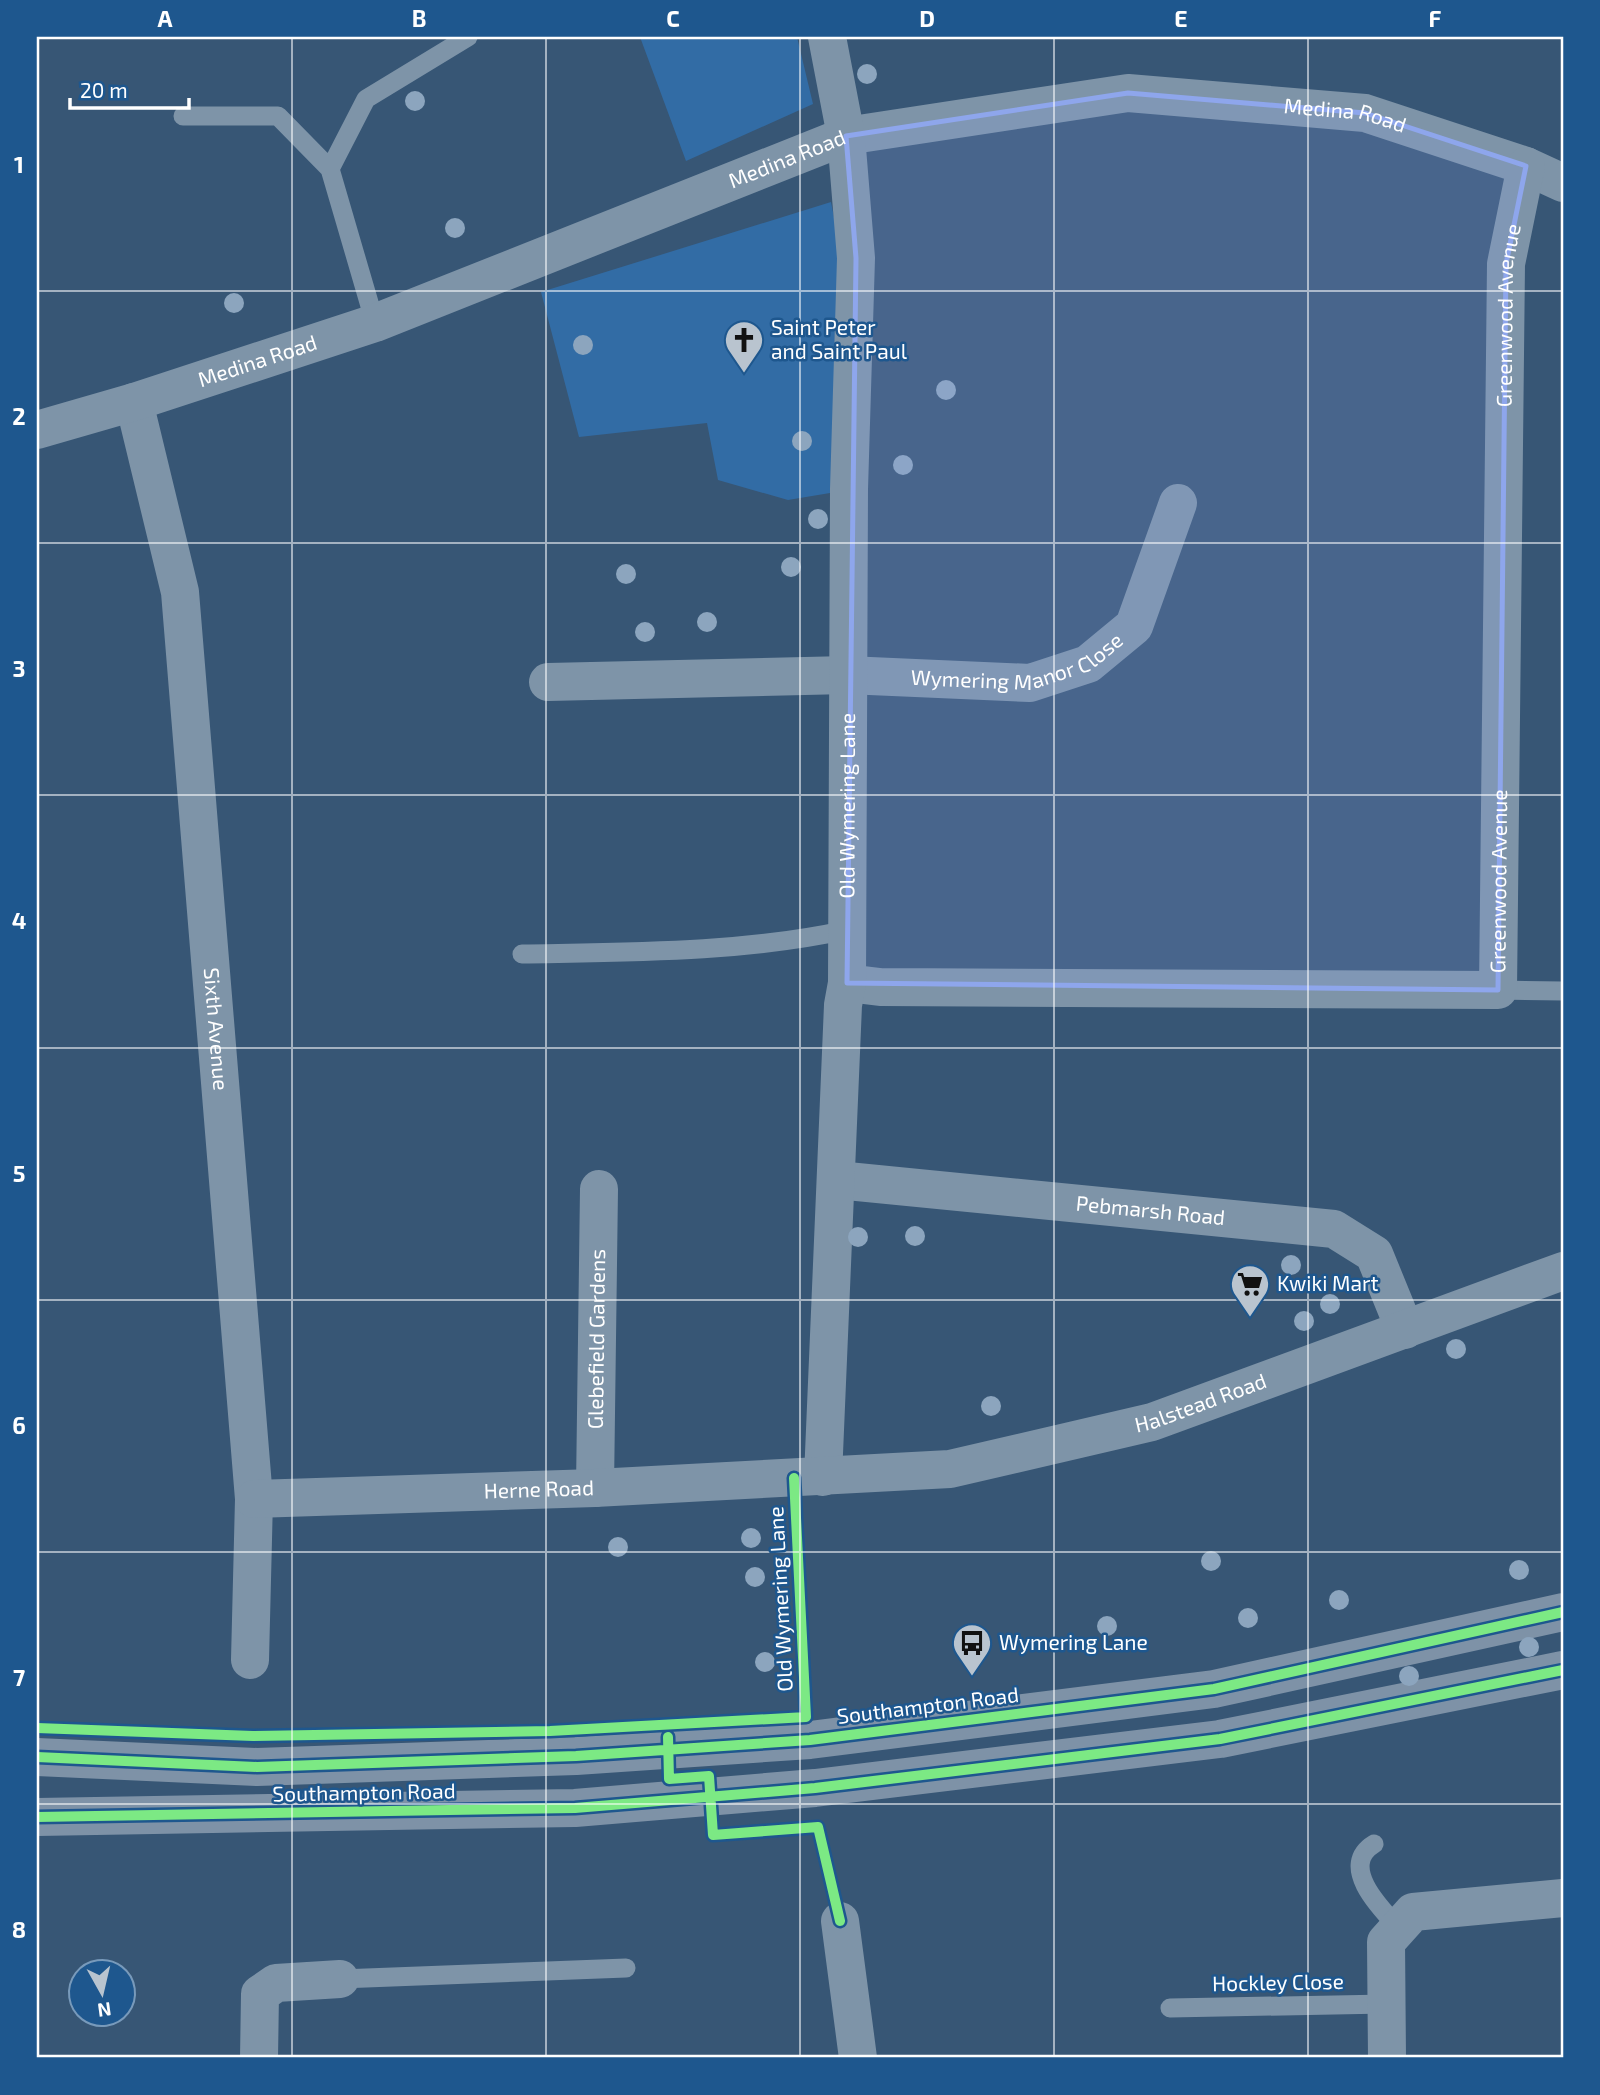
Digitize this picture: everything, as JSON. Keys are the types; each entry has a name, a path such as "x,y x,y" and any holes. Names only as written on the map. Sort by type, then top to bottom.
{"main road":[{"name":"Southampton Road","path":"37,1757 257,1767 576,1756 810,1740 1214,1689 1563,1612"},
{"name":"Southampton Road","path":"37,1817 575,1808 762,1793 1220,1739 1563,1670"}],"street":[{"name":"Old Wymering Lane","path":"823,1477 843,1005 847,983 847,675 856,258 846,136 827,37"},
{"name":"Medina Road","path":"37,430 134,402 375,323 846,136 1128,93 1365,113 1526,166 1563,183"},
{"name":"Greenwood Avenue","path":"847,983 880,987 1499,990 1506,264 1526,166"},
{"name":"Sixth Avenue","path":"134,402 180,592 254,1499 250,1660"},
{"name":"Wymering Manor Close","path":"548,682 847,675 1030,683 1088,664 1134,625 1178,503"},
{"name":"Pebmarsh Road","path":"837,1180 1334,1229 1374,1254 1405,1330"},
{"name":"Glebefield Gardens","path":"595,1488 599,1189"},
{"name":"Halstead Road","path":"823,1477 950,1469 1152,1422 1563,1271"},
{"name":"Herne Road","path":"254,1499 595,1488 823,1477"},
{"path":"1387,2058 1386,1942 1413,1912 1563,1898"},
{"path":"839,1921 858,2058"},
{"path":"259,2058 260,1994 276,1983 340,1979"}],"lane":[{"path":"330,169 366,99 468,37"},
{"path":"183,116 278,116 330,169 375,323"},
{"path":"522,954 692,950 811,938 847,930"},
{"path":"1499,990 1563,991"},
{"path":"1374,1844 1366,1849 1362,1858 1363,1881 1369,1896 1398,1928"},
{"path":"340,1979 626,1968"},
{"name":"Hockley Close","path":"1170,2008 1386,2004"}],"highlighted area":[{"path":"1128,93 1365,113 1526,166 1506,264 1498,990 847,983 856,258 846,136"}],"shaded area":[{"path":"640,37 797,37 813,104 686,161"},
{"path":"831,202 846,278 842,491 788,500 718,480 707,423 579,437 541,292"}],"cycle path":[{"path":"37,1728 253,1736 550,1731 806,1717 794,1478"},
{"path":"37,1757 257,1767 576,1756 810,1740 1214,1689 1563,1612"},
{"path":"37,1817 575,1808 815,1788 1220,1739 1563,1670"},
{"path":"668,1737 669,1779 709,1776 713,1835 818,1827 840,1921"}],"place":[{"name":"Saint Peter and Saint Paul","path":"744,374"},
{"name":"Kwiki Mart","path":"1250,1318"},
{"name":"Wymering Lane","path":"972,1677"}]}
